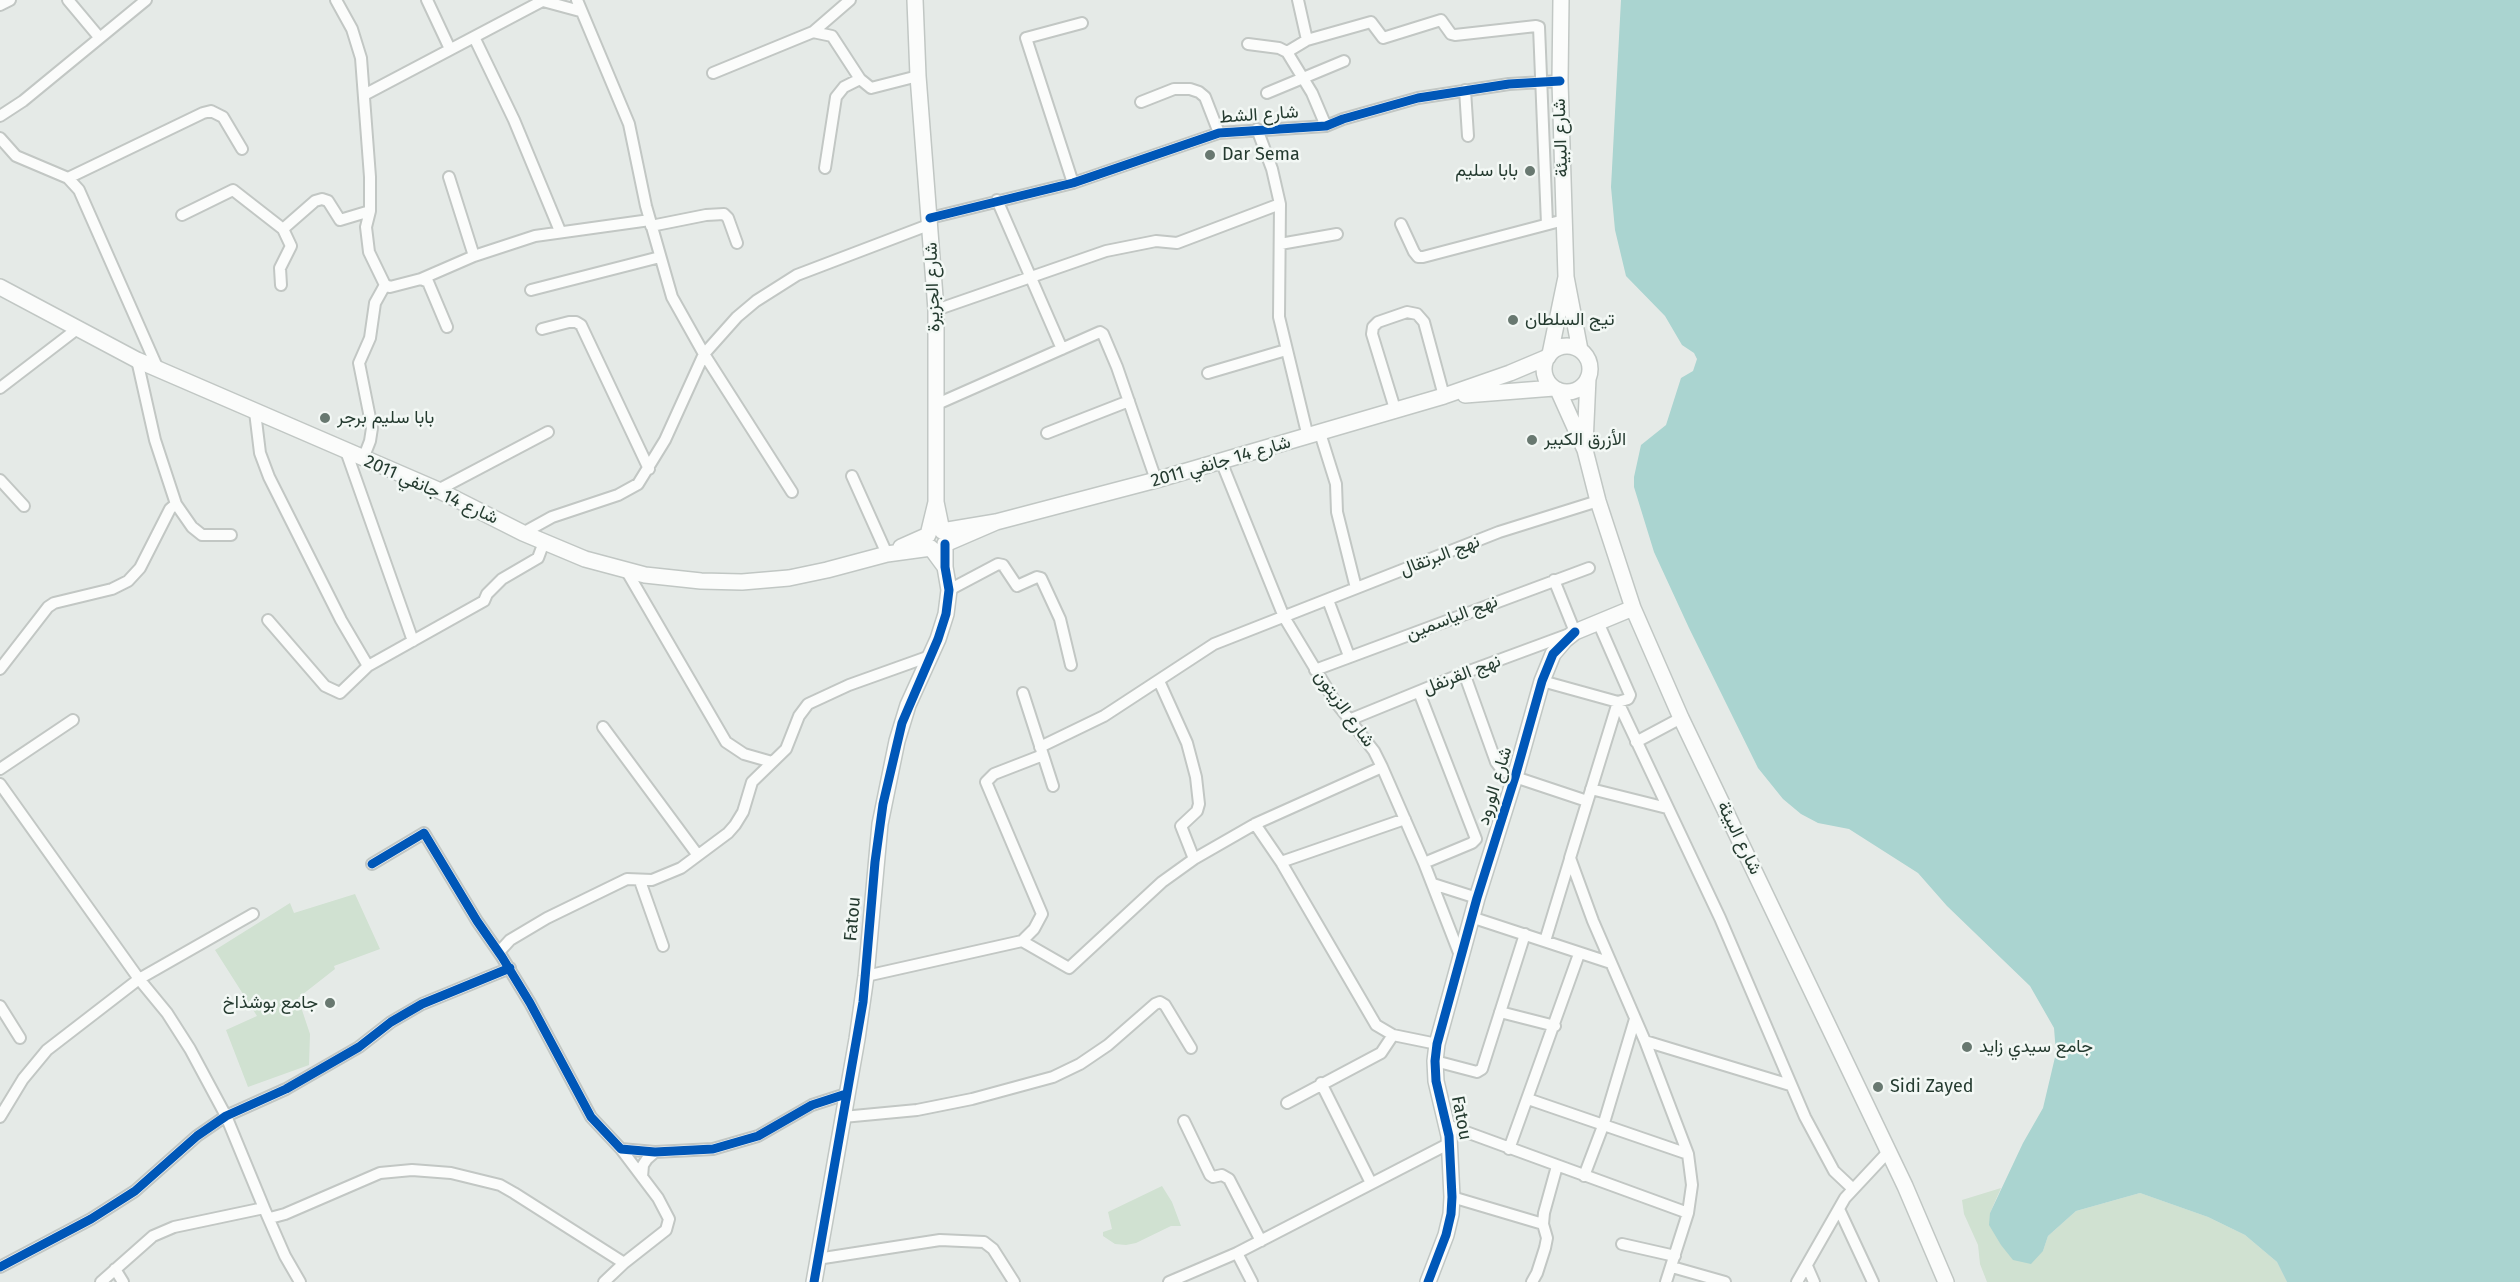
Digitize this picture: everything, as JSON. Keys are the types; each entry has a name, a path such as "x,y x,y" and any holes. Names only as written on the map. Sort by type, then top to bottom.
{"main road":[{"name":"شارع الجزيرة","path":"915,0 918,76 936,310 937,539"},
{"name":"شارع البيئة","path":"1561,0 1560,81 1566,277 1580,350"},
{"name":"شارع البيئة","path":"1549,355 1560,293 1566,277"},
{"name":"شارع 14 جانفي 2011","path":"0,287 137,360 438,490 523,533 585,559 664,579 742,582 806,575 1314,435 1444,396 1510,373 1549,355"},
{"path":"1568,346 1580,350 1589,363 1588,378 1579,389 1572,392 1556,389 1546,377 1544,370 1549,355 1555,350 1568,346"},
{"name":"شارع البيئة","path":"1585,450 1588,378"},
{"name":"شارع البيئة","path":"1556,389 1585,450 1598,501 1633,608 1682,718 1919,1217"},
{"name":"شارع 14 جانفي 2011","path":"1444,396 1556,389"},
{"name":"Fatou","path":"814,1282 866,976 875,862 883,804 902,723 943,626 949,590 937,539"},
{"path":"1575,632 1633,608"},
{"name":"شارع الورود","path":"1461,960 1477,898 1542,681 1553,654 1575,632"},
{"name":"Fatou","path":"1428,1282 1446,1235 1451,1214 1450,1143 1436,1081 1435,1061 1437,1044 1461,960"},
{"path":"1919,1217 1946,1282"},
{"path":"1919,1217 1958,1282"}],"street":[{"path":"0,5 10,0"},
{"path":"68,0 99,38"},
{"path":"0,116 23,101 146,0"},
{"path":"336,0 358,46 364,95 370,211 366,228 369,252 384,285 390,287 421,279 474,256 535,236 560,231 724,214 728,218 737,243"},
{"path":"427,0 450,49"},
{"path":"364,95 543,0 580,11"},
{"path":"577,0 629,124 650,223 672,297 704,354 792,492"},
{"path":"713,73 813,32 850,0"},
{"path":"1298,0 1306,40"},
{"path":"1287,52 1306,40 1371,22 1383,38 1441,20 1451,34 1455,35 1536,26 1541,31 1546,224"},
{"path":"1073,183 1026,38 1082,23"},
{"path":"813,32 832,36 860,78 871,88 918,76"},
{"path":"474,37 514,120 560,231"},
{"path":"1248,44 1279,48 1287,52 1304,79 1326,126"},
{"path":"1267,93 1344,61"},
{"path":"825,168 836,97 844,87 860,78"},
{"name":"شارع الشط","path":"523,533 552,517 631,489 638,484 649,470 665,440 704,354 737,316 770,290 790,279 930,221 997,200 1073,183 1219,132 1326,126 1418,98 1509,84 1560,81"},
{"path":"1141,102 1174,89 1190,89 1199,92 1205,97 1219,132"},
{"path":"1465,90 1468,136"},
{"path":"68,178 203,112 217,112 227,122 242,149"},
{"path":"1257,129 1272,169 1280,204 1278,308 1286,350 1314,435 1336,484 1337,512 1356,588"},
{"path":"0,138 16,156 68,178 86,202 158,369"},
{"path":"449,177 474,256"},
{"path":"183,215 233,190 283,229 291,246 280,268 280,285"},
{"path":"997,200 1062,349"},
{"path":"283,229 315,201 328,201 340,220 370,211"},
{"path":"936,310 1106,251 1156,241 1177,243 1280,204"},
{"path":"1401,224 1414,252 1418,257 1423,257 1564,220"},
{"path":"1280,244 1337,234"},
{"path":"531,290 660,257"},
{"path":"421,279 428,282 432,288 447,327"},
{"path":"363,459 372,428 359,363 370,338 375,303 384,285"},
{"path":"1395,409 1372,334 1373,327 1378,322 1407,312 1417,314 1424,322 1444,396"},
{"path":"542,329 569,322 581,325 649,470"},
{"path":"0,388 77,329"},
{"path":"935,405 1096,333 1103,334 1129,400 1156,480"},
{"path":"1208,373 1286,350"},
{"path":"137,360 155,440 176,504 192,527 202,535 231,535"},
{"path":"1047,433 1129,400"},
{"path":"255,412 260,453 269,477 368,666"},
{"path":"438,490 548,432"},
{"path":"346,452 413,641"},
{"name":"شارع الزيتون","path":"1221,461 1284,617 1315,670 1349,720 1374,751 1383,767 1424,863 1461,960"},
{"path":"852,476 887,554"},
{"path":"0,480 24,506"},
{"name":"نهج البرتقال","path":"1022,941 1034,929 1042,914 986,782 994,774 1042,751 1104,716 1214,644 1499,532 1598,501"},
{"path":"0,669 48,607 63,600 112,589 128,581 140,568 170,508 176,504"},
{"path":"268,620 325,686 340,693 368,666 484,601 487,594 502,579 538,558 544,542"},
{"path":"949,590 998,564 1003,565 1017,586 1037,577 1041,578 1060,620 1071,665"},
{"name":"نهج الياسمين","path":"1315,670 1589,568"},
{"path":"626,570 726,742 744,754 772,762"},
{"path":"1554,580 1575,632"},
{"path":"1328,600 1349,656"},
{"path":"1542,681 1618,702 1628,699 1630,695 1598,622"},
{"name":"نهج القرنفل","path":"1349,720 1464,673 1575,632"},
{"path":"499,952 510,940 547,918 627,879 640,881 664,876 681,868 728,833 735,825 743,812 752,782 791,742 799,716 808,704 849,685 930,656"},
{"path":"1464,673 1496,762 1503,770 1515,777 1587,801"},
{"path":"1159,681 1187,743 1196,777 1199,804 1197,811 1181,826 1194,859"},
{"path":"1419,692 1476,839 1472,843 1424,863"},
{"path":"1023,693 1053,786"},
{"path":"1618,702 1720,918 1790,1085 1834,1171 1852,1188"},
{"path":"1545,941 1618,702"},
{"path":"1636,742 1682,718"},
{"path":"0,769 73,720"},
{"path":"603,727 698,855"},
{"path":"866,976 1022,941 1068,968 1162,882 1194,859 1256,824 1383,767"},
{"path":"0,784 139,979 167,1013 190,1049 226,1116 285,1256 300,1282"},
{"path":"1591,789 1667,808"},
{"path":"1281,862 1405,819"},
{"path":"1256,824 1281,862 1367,1014 1376,1025 1393,1035 1437,1044"},
{"path":"372,864 424,833 477,921 510,968 556,1048 591,1117 621,1149 668,1214 669,1226 604,1282"},
{"path":"1570,858 1611,963 1645,1041 1688,1154 1692,1185 1688,1213 1666,1282"},
{"path":"640,881 663,946"},
{"path":"1432,884 1477,898"},
{"path":"0,1117 23,1079 47,1050 139,979 253,914"},
{"path":"1472,917 1611,963"},
{"path":"1435,1061 1481,1071 1525,934"},
{"path":"1509,1149 1579,954"},
{"path":"0,1267 91,1219 135,1191 197,1136 226,1116 286,1089 359,1047 422,1004 510,968"},
{"path":"843,1117 916,1110 972,1099 1053,1077 1080,1064 1108,1045 1160,1002 1165,1005 1191,1048"},
{"path":"0,1006 20,1038"},
{"path":"1500,1011 1555,1026"},
{"path":"1584,1176 1604,1126 1635,1019"},
{"path":"1287,1103 1381,1053 1393,1035"},
{"path":"1645,1041 1790,1085"},
{"path":"1321,1083 1371,1183"},
{"path":"621,1149 655,1152 713,1149 747,1139 776,1126 812,1105 846,1094"},
{"path":"1528,1099 1688,1154"},
{"path":"1184,1121 1210,1175 1213,1177 1222,1175 1229,1179 1261,1241"},
{"path":"1447,1125 1688,1213"},
{"path":"1169,1282 1261,1241 1450,1143"},
{"path":"642,1177 646,1159 655,1152"},
{"path":"1797,1282 1852,1188 1888,1152"},
{"path":"1532,1282 1545,1248 1547,1238 1543,1224 1557,1166"},
{"path":"270,1218 285,1214 380,1173 412,1170 451,1173 500,1185 624,1263"},
{"path":"1452,1197 1543,1224"},
{"path":"101,1282 153,1236 174,1227 264,1208"},
{"path":"1839,1209 1873,1282"},
{"path":"818,1259 940,1240 984,1242 993,1249 1014,1282"},
{"path":"1622,1244 1674,1261 1725,1282"},
{"path":"1237,1252 1252,1282"},
{"path":"1807,1266 1814,1282"},
{"path":"115,1269 123,1282"}],"green space":[{"path":"355,894 380,949 334,966 335,969 298,998 310,1034 309,1065 248,1087 226,1030 257,1016 215,950 290,903 294,913"},
{"path":"1162,1186 1172,1202 1181,1226 1171,1226 1136,1243 1126,1245 1115,1244 1103,1236 1103,1232 1112,1229 1108,1212"},
{"path":"2001,1188 1990,1213 2043,1251 2048,1236 2076,1211 2140,1193 2208,1217 2245,1235 2277,1262 2287,1282 1987,1282 1980,1264 1978,1245 1964,1214 1962,1200"}],"water":[{"path":"1621,0 2520,0 2520,1282 2287,1282 2277,1262 2245,1235 2208,1217 2140,1193 2076,1211 2048,1236 2043,1251 2031,1264 2013,1260 2001,1245 1989,1225 1990,1213 2023,1143 2043,1108 2056,1053 2054,1028 2030,986 1947,906 1918,873 1849,829 1818,823 1801,814 1783,799 1758,768 1654,552 1634,487 1641,445 1666,425 1681,378 1693,371 1697,359 1694,353 1682,345 1665,316 1626,276 1615,230 1611,187"}],"cycle path":[{"path":"930,218 1073,183 1219,133 1326,126 1418,98 1509,84 1560,81"},
{"path":"814,1282 863,1002 875,862 883,804 902,723 938,639 946,614 949,590 945,567 945,544"},
{"path":"1428,1282 1446,1235 1452,1197 1449,1136 1436,1081 1437,1044 1477,898 1542,681 1553,654 1575,632"},
{"path":"372,864 424,833 530,1003 591,1117 621,1149 655,1152 713,1149 758,1136 812,1105 846,1094"},
{"path":"0,1267 91,1219 135,1191 197,1136 226,1116 286,1089 359,1047 391,1022 422,1004 510,968"}],"place":[{"name":"Dar Sema","path":"1210,155"},
{"name":"بابا سليم","path":"1530,171"},
{"name":"تيج السلطان","path":"1513,320"},
{"name":"بابا سليم برجر","path":"325,418"},
{"name":"الأزرق الكبير","path":"1532,440"},
{"name":"جامع بوشذاخ","path":"330,1003"},
{"name":"جامع سيدي زايد","path":"1967,1047"},
{"name":"Sidi Zayed","path":"1878,1087"}]}
